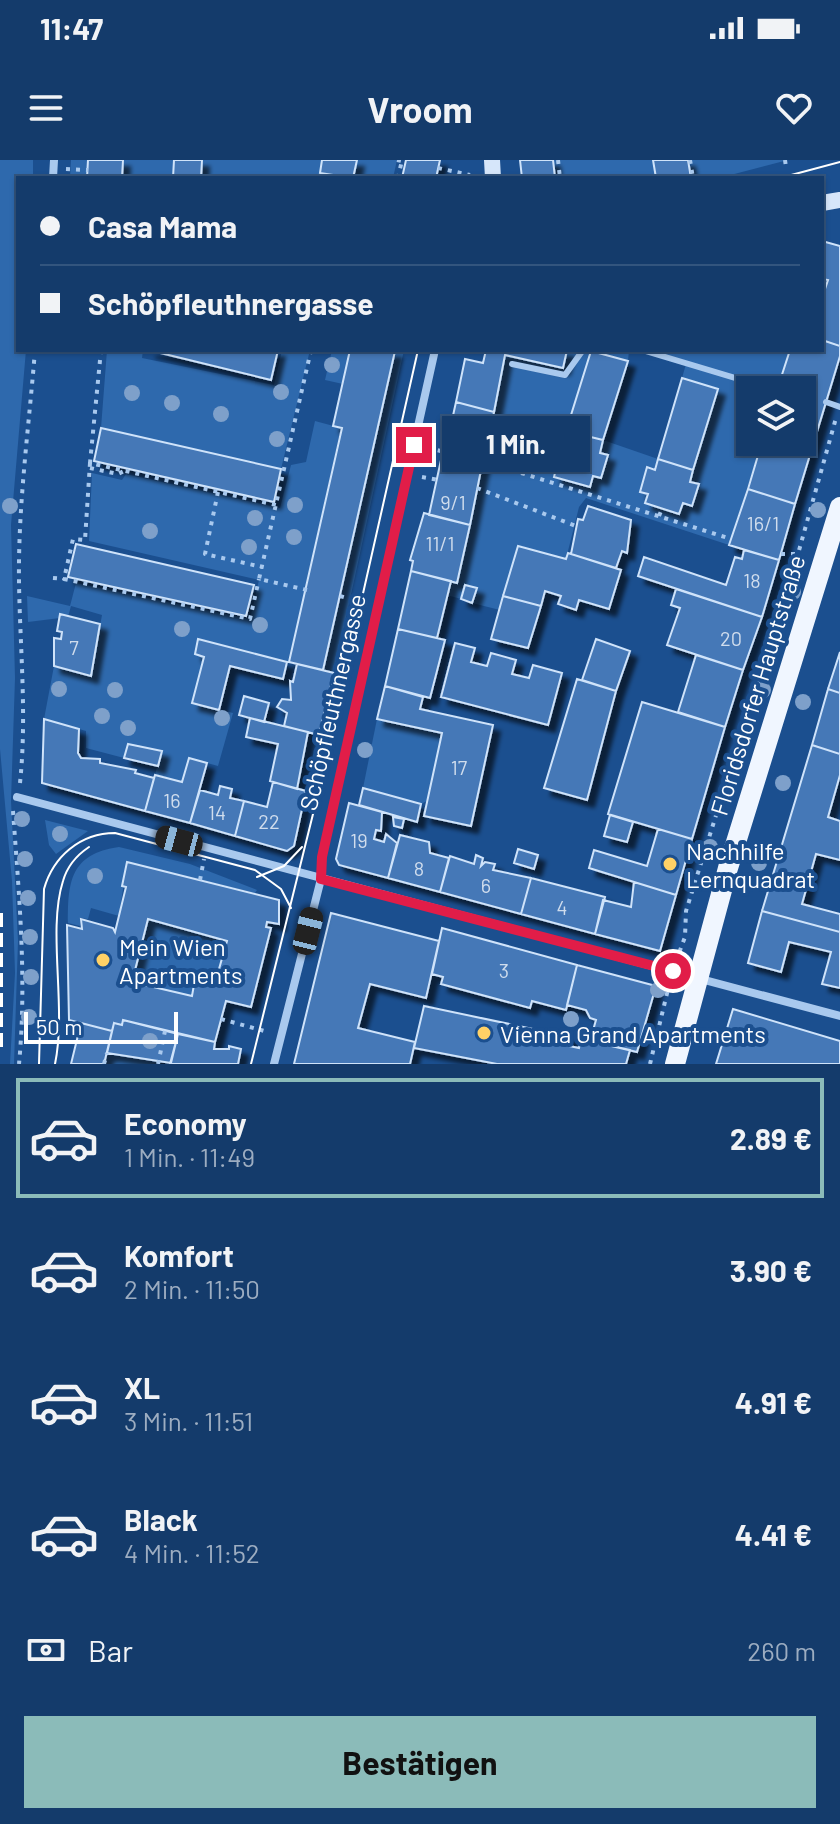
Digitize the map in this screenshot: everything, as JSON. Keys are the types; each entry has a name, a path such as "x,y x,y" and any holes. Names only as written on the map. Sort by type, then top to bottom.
{"main road":[{"name":"Floridsdorfer Hauptstraße","path":"675,1064 728,868 840,507"}],"street":[{"name":"Schöpfleuthnergasse","path":"274,1064 321,879 322,857 435,352"},
{"path":"17,797 840,1016"}],"lane":[{"path":"512,364 565,375 582,352"},
{"path":"649,352 736,378"},
{"path":"826,402 840,407"}],"path":[{"path":"785,160 786,167"},
{"path":"438,168 470,175"},
{"path":"54,169 88,170"},
{"path":"19,1064 23,994 13,806 17,797 25,713 21,514 35,352"},
{"path":"64,579 73,539 85,540 101,352"},
{"path":"53,578 250,619 311,352"},
{"path":"650,1064 673,971 685,937 686,911 798,554 840,407"},
{"path":"483,461 731,539"},
{"path":"90,465 276,505"},
{"path":"568,488 570,482"},
{"path":"477,488 576,526"},
{"path":"218,492 205,554 262,567"},
{"path":"659,516 662,509"},
{"path":"781,554 798,554"},
{"path":"259,579 307,590"},
{"path":"340,596 357,601"},
{"path":"200,880 206,849"},
{"path":"221,1019 251,1027"},
{"path":"158,1064 165,1031"},
{"path":"104,1064 107,1053"}],"shaded area":[{"path":"0,160 33,160 33,176 16,176 16,352 26,352 11,525 15,678 11,801 18,941 14,1064 10,1064 15,973 12,881 0,749"},
{"path":"71,160 88,160 87,176 70,176"},
{"path":"123,160 397,160 393,176 122,176"},
{"path":"553,160 653,160 656,176 555,176"},
{"path":"688,160 788,160 727,176 691,176"},
{"path":"107,352 143,352 142,358 274,385 282,352 310,352 281,469 101,428"},
{"path":"332,352 350,352 343,384 325,380"},
{"path":"395,352 404,352 334,673 323,670"},
{"path":"566,352 591,352 554,477 589,487 593,476 601,478 608,456 600,453 603,440 658,459 655,470 647,468 640,491 648,494 645,503 679,514 683,503 691,506 698,485 690,482 718,389 682,378 686,364 648,352 789,352 782,376 736,376 736,456 758,456 729,545 586,498 579,507 566,559 518,546 500,610 472,603 476,589 465,585 461,599 447,595 451,581 457,582 485,452 493,453 497,432 490,430 505,355 562,368"},
{"path":"595,352 629,352 628,361"},
{"path":"315,421 341,428 289,662 198,640 195,654 204,657 193,703 233,713 218,766 189,758 182,782 155,775 161,751 128,744 124,758 86,748 86,731 44,719 54,666 91,675 102,615 71,606 68,617 28,622 27,596 70,606 76,583 250,619 259,580 89,541 92,473 122,480 126,474 280,508 291,465 306,462"},
{"path":"377,719 442,733 427,801 421,804 363,788"},
{"path":"45,820 88,831 56,854 49,845"},
{"path":"119,847 190,864 257,890 255,893 127,862 119,916 91,908 88,919 80,918 80,926 68,923 71,883 81,863 90,856"},
{"path":"148,919 227,941 215,983 196,979 192,996 132,982"},
{"path":"107,1053 158,1061 158,1064 104,1064"}],"building":[{"path":"88,160 123,160 122,176 87,176"},
{"path":"174,160 202,160 201,176 173,176"},
{"path":"322,160 357,160 353,176 320,173"},
{"path":"406,160 440,160 436,176 402,176"},
{"path":"520,160 553,160 555,176 522,176"},
{"path":"653,160 688,160 691,176 656,176"},
{"path":"824,242 840,246 840,346 824,341 824,292 828,280 824,279"},
{"path":"824,341 840,346 840,356 816,435 816,376 782,376 789,352 824,352"},
{"path":"156,352 278,352 271,380"},
{"path":"350,352 395,352 323,670 289,662 342,428 333,426"},
{"path":"486,352 567,352 563,368 505,355 494,412 456,402 465,359 483,363"},
{"path":"591,352 628,361 603,440 566,431"},
{"path":"682,378 718,389 693,470 658,459"},
{"path":"456,402 494,412 490,430 497,432 493,453 485,452 481,470 443,461"},
{"path":"101,428 281,469 274,502 94,461"},
{"path":"566,431 603,440 600,453 608,455 601,478 593,476 590,487 554,477 557,465 548,462 555,439 564,442"},
{"path":"758,456 810,456 795,504 748,489"},
{"path":"658,459 693,470 690,482 699,484 692,506 683,503 679,514 645,503 648,494 640,492 647,467 655,470"},
{"path":"441,460 481,470 470,525 429,515"},
{"path":"748,489 795,504 779,560 729,545"},
{"path":"588,506 631,520 627,553 622,551 616,568 571,554 578,519 583,520"},
{"path":"424,513 470,525 457,583 411,571 413,561 410,560"},
{"path":"76,544 254,585 246,616 68,577"},
{"path":"518,546 566,559 568,553 621,570 609,609 579,600 576,610 558,604 561,596 545,591 541,606 503,596"},
{"path":"744,550 779,560 762,617 638,576 644,557 726,585 735,557 742,559"},
{"path":"411,571 451,581 437,638 398,629"},
{"path":"465,585 477,588 472,603 461,599"},
{"path":"676,589 762,617 743,670 667,645 680,608 671,605"},
{"path":"503,596 541,606 528,648 491,639"},
{"path":"60,614 100,624 91,676 54,666 54,638 61,639 62,632 57,631"},
{"path":"398,629 445,640 430,698 385,686"},
{"path":"198,639 287,662 283,679 230,666 219,710 192,703 204,657 195,654"},
{"path":"596,639 630,651 616,691 582,680"},
{"path":"455,643 475,648 471,662 487,666 491,653 516,660 512,674 529,678 533,665 562,673 548,725 441,697"},
{"path":"840,652 840,693 828,689"},
{"path":"696,655 743,670 725,727 678,712"},
{"path":"297,664 334,673 319,735 284,726 287,713 277,707 282,699 291,700 290,681 293,682"},
{"path":"577,679 616,691 587,800 544,788"},
{"path":"385,686 423,697 420,709 493,725 471,826 424,816 442,733 377,719"},
{"path":"828,689 840,693 840,754 812,745"},
{"path":"244,696 269,703 264,722 239,715"},
{"path":"642,702 725,727 692,839 608,814"},
{"path":"250,718 308,732 297,789 270,781 278,744 246,737"},
{"path":"44,719 79,729 78,753 81,758 100,759 100,763 136,770 135,773 154,778 145,811 42,783"},
{"path":"128,744 162,751 158,766 124,758"},
{"path":"812,745 840,754 840,775 828,817 840,821 840,860 816,854 802,904 840,914 840,932 762,911"},
{"path":"189,758 207,763 190,823 145,811 155,775 182,782"},
{"path":"273,782 306,791 294,846 287,851 235,836 244,801 267,807"},
{"path":"220,786 232,789 230,798 244,801 235,836 190,823 200,790 218,795"},
{"path":"363,788 421,804 417,822 359,805"},
{"path":"349,803 382,812 381,831 376,830 374,839 384,842 386,834 397,843 388,878 339,865 336,859"},
{"path":"610,815 633,822 627,842 604,836"},
{"path":"393,817 404,819 402,828 394,826"},
{"path":"658,829 692,839 676,895 589,868 594,850 647,866"},
{"path":"400,835 429,842 430,853 449,858 440,892 388,878"},
{"path":"518,849 538,855 534,869 514,863"},
{"path":"476,855 483,858 481,866 485,862 495,864 493,870 531,878 521,914 440,892 450,856 474,864"},
{"name":"Mein Wien Apartments","path":"127,862 279,900 279,924 267,922 266,927 271,928 251,1007 226,1001 215,1042 123,1020 122,1025 114,1023 112,1031 69,1020 67,925 82,929 81,919 113,928 115,932 126,887 122,886","holes":["148,919 227,941 215,983 195,979 192,996 132,982"]},
{"path":"531,878 605,897 595,934 521,914"},
{"path":"634,882 676,895 660,951 595,934 603,900 631,907"},
{"path":"762,911 840,932 840,988 822,984 831,952 789,942 781,972 748,963"},
{"path":"331,913 439,941 426,998 370,984 358,1028 415,1042 410,1064 294,1064"},
{"path":"442,928 577,965 566,1010 532,1001 530,1008 441,984 443,977 432,974"},
{"path":"577,965 656,986 637,1052 590,1041 596,1020 590,1018 586,1010 567,1005"},
{"name":"Vienna Grand Apartments","path":"424,1006 571,1037 569,1046 579,1048 581,1039 630,1050 626,1064 497,1064 414,1048"},
{"path":"733,1009 840,1041 840,1064 716,1064"},
{"path":"123,1020 178,1034 171,1063 107,1053 114,1023 122,1025"},
{"path":"81,1023 112,1031 104,1064 71,1064"},
{"path":"178,1034 215,1042 214,1049 229,1049 229,1046 241,1049 238,1064 170,1064"}],"tram line":[{"path":"788,176 840,162"},
{"path":"251,1064 315,806 418,352"},
{"path":"39,1064 44,889 61,857 80,842 115,833 255,870 281,889 291,908"},
{"path":"55,1064 59,1018 59,901 67,871 89,847"},
{"path":"257,877 284,866 302,847"}],"railway":[{"path":"0,913 0,1052"}],"place":[{"name":"Nachhilfe Lernquadrat","path":"670,864"},
{"name":"Mein Wien Apartments","path":"103,960"},
{"name":"Vienna Grand Apartments","path":"484,1033"}],"route":[{"path":"414,445 322,857 321,879 673,971"}]}
